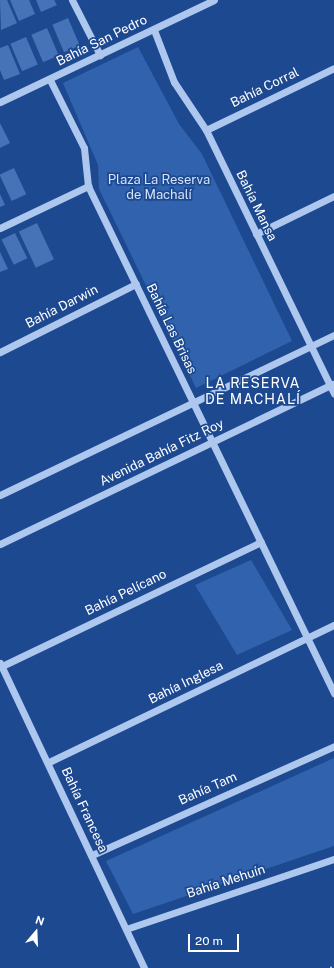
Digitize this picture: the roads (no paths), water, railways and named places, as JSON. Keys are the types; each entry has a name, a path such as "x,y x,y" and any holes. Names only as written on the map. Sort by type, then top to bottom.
{"street":[{"path":"72,0 100,55"},
{"name":"Bahía San Pedro","path":"0,102 50,80 214,0"},
{"name":"Bahía Mansa","path":"154,30 174,82 206,130 311,346 332,384 334,394"},
{"name":"Bahía Corral","path":"206,130 334,68"},
{"name":"Bahía Las Brisas","path":"50,80 84,148 88,186 334,693"},
{"path":"0,228 88,186"},
{"path":"256,234 334,196"},
{"name":"Bahía Darwin","path":"0,352 136,284"},
{"path":"0,495 334,335"},
{"name":"Avenida Bahía Fitz Roy","path":"0,544 332,384"},
{"name":"Bahía Pelícano","path":"1,665 261,542"},
{"name":"Bahía Inglesa","path":"49,762 334,625"},
{"name":"Bahía Francesa","path":"1,665 49,762 144,968"},
{"name":"Bahía Tam","path":"92,855 334,746"},
{"name":"Bahía Mehuín","path":"126,928 334,859"}],"district":[{"name":"LA RESERVA DE MACHALÍ","path":"253,392"}],"park label":[{"name":"Plaza La Reserva de Machalí","path":"159,188"}]}
